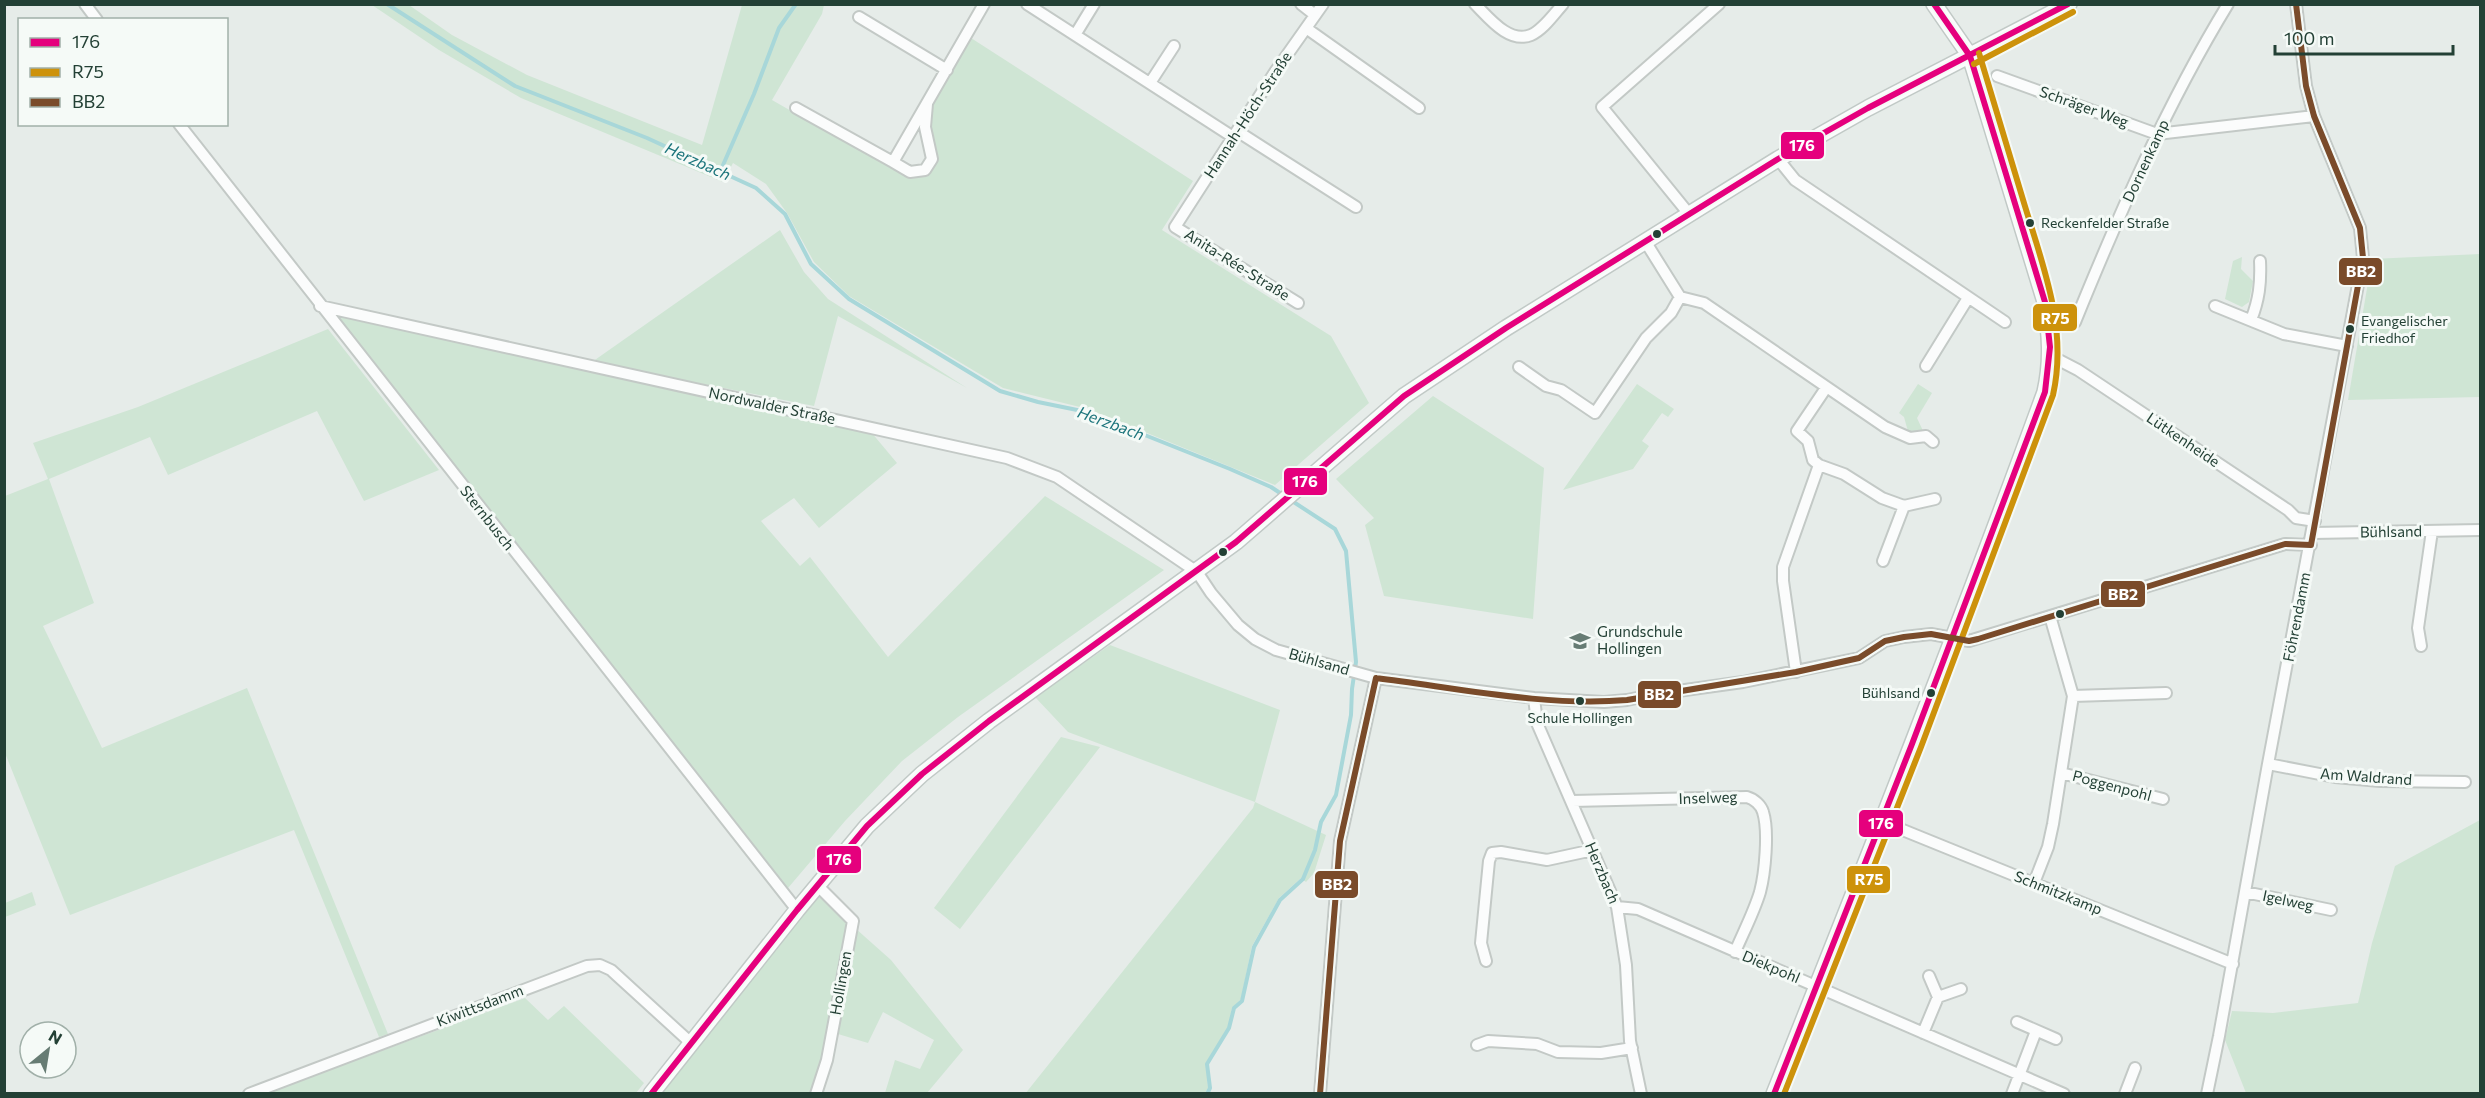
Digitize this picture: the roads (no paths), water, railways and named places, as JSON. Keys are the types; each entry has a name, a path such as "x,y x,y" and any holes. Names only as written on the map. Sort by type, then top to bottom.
{"main road":[{"path":"1774,1094 1883,822 1953,638 2045,392 2051,356 2045,302 1970,56 1934,4"},
{"path":"651,1094 867,826 922,774 989,721 1197,572 1278,508 1404,396 1431,376 1778,159 1868,108 2070,4"}],"street":[{"path":"85,4 96,18"},
{"path":"893,162 984,4"},
{"path":"1027,4 1150,83 1356,207"},
{"path":"1075,35 1094,4"},
{"path":"1301,4 1315,15"},
{"name":"Hannah-Höch-Straße","path":"1175,227 1323,4"},
{"path":"1475,4 1500,29 1521,38 1533,34 1563,4"},
{"path":"1689,214 1602,107 1719,4"},
{"name":"Dornenkamp","path":"2075,322 2157,134 2203,45 2228,4"},
{"name":"Föhrendamm","path":"2207,1094 2316,522 2363,258 2360,228 2314,116 2306,86 2296,4"},
{"path":"859,17 947,70"},
{"path":"1306,28 1419,108"},
{"path":"1150,83 1174,46"},
{"name":"Schräger Weg","path":"1997,76 2157,134 2314,116"},
{"path":"796,108 910,172 925,170 932,159 925,127 927,104"},
{"name":"Sternbusch","path":"181,126 797,910"},
{"path":"1778,159 1795,180 2005,322"},
{"name":"Anita-Rée-Straße","path":"1175,227 1298,303"},
{"path":"1645,242 1680,297 1704,303 1885,427 1910,438 1926,436 1933,442"},
{"path":"2251,320 2258,303 2261,282 2260,261"},
{"path":"1519,367 1546,386 1562,390 1595,413 1646,338 1671,313 1680,297"},
{"path":"1926,366 1968,298"},
{"name":"Nordwalder Straße","path":"320,306 1007,458 1057,477 1197,572"},
{"path":"2215,306 2284,334 2347,345"},
{"name":"Lütkenheide","path":"2051,356 2097,383 2296,518 2316,522"},
{"path":"1826,388 1797,431 1808,441 1813,460 1819,465 1844,474 1882,498 1904,506 1935,499"},
{"path":"1796,672 1783,567 1819,465"},
{"path":"1883,561 1904,506"},
{"name":"Bühlsand","path":"2313,533 2481,530"},
{"name":"Bühlsand","path":"2421,646 2418,628 2432,531"},
{"name":"Bühlsand","path":"1197,572 1238,625 1255,639 1276,650 1376,678 1534,698 1604,702 1796,672 1859,658 1885,641 1931,634 1969,641 2285,544 2311,546"},
{"name":"Poggenpohl","path":"2034,883 2048,847 2073,696 2050,616"},
{"path":"1320,1094 1340,841 1376,678"},
{"path":"2073,696 2166,693"},
{"name":"Herzbach","path":"1534,698 1537,723 1617,907 1626,965 1632,1048 1641,1094"},
{"name":"Am Waldrand","path":"2268,765 2335,777 2379,781 2465,782"},
{"name":"Poggenpohl","path":"2061,772 2163,799"},
{"name":"Inselweg","path":"1572,801 1747,796 1754,799 1763,812 1766,839 1760,892 1735,952"},
{"name":"Schmitzkamp","path":"1883,822 2232,964"},
{"path":"1486,961 1480,943 1489,861 1492,854 1501,852 1547,860 1593,850"},
{"name":"Hollingen","path":"816,1094 827,1060 853,921 818,885"},
{"name":"Igelweg","path":"2245,892 2331,910"},
{"name":"Diekpohl","path":"1617,907 1638,909 2064,1094"},
{"name":"Kiwittsdamm","path":"249,1094 587,966 600,965 611,970 691,1042"},
{"path":"1923,1033 1938,997 1929,976"},
{"path":"1938,997 1961,989"},
{"path":"2017,1022 2056,1040"},
{"path":"2012,1094 2036,1031"},
{"path":"1477,1045 1488,1041 1537,1044 1558,1052 1601,1053 1632,1048"},
{"path":"2125,1094 2135,1068"}],"waterway":[{"name":"Herzbach","path":"387,4 515,86 647,138 756,188 785,214 811,264 849,299 1000,391 1087,412 1230,469 1271,487 1283,495"},
{"path":"720,172 754,94 779,28 796,4"},
{"name":"Herzbach","path":"1207,1094 1210,1088 1207,1064 1229,1028 1234,1008 1242,1001 1254,947 1280,900 1303,879 1315,850 1321,822 1336,795 1351,715 1356,662 1346,551 1335,529 1289,499"}],"place":[{"name":"Reckenfelder Straße","path":"2030,223"},
{"name":"Evangelischer Friedhof","path":"2350,329"},
{"name":"Grundschule Hollingen","path":"1580,641"},
{"name":"Bühlsand","path":"1931,693"},
{"name":"Schule Hollingen","path":"1580,701"}]}
